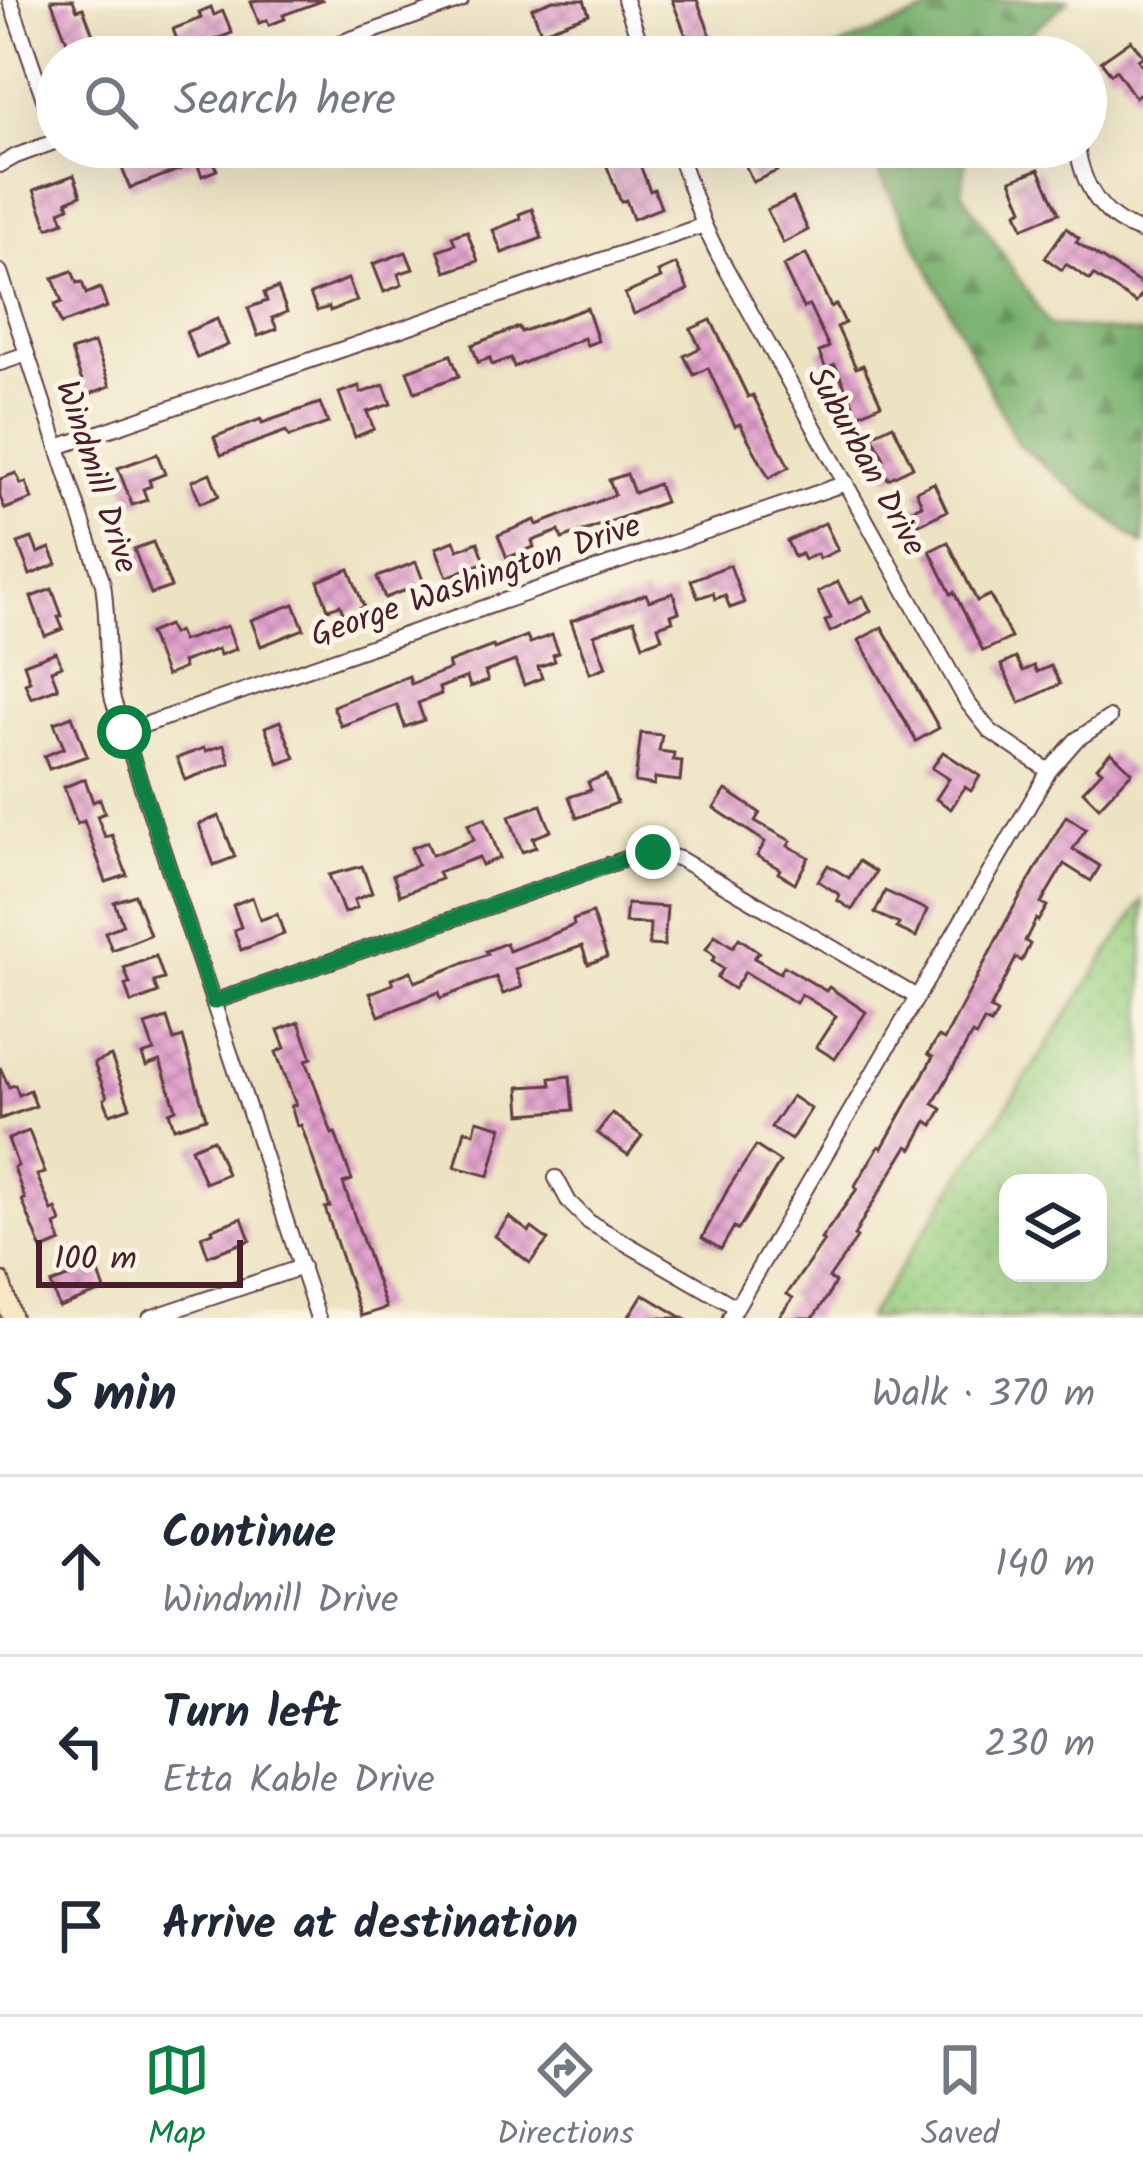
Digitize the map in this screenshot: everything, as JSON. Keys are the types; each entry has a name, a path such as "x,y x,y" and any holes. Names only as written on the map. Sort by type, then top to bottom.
{"street":[{"path":"10,0 36,77"},
{"path":"359,36 461,0"},
{"path":"625,0 638,36"},
{"path":"5,159 36,147"},
{"name":"Suburban Drive","path":"684,168 704,224 973,711 990,731 1048,771"},
{"path":"1083,168 1098,203 1117,220 1143,232"},
{"path":"58,447 704,224"},
{"name":"Windmill Drive","path":"0,272 103,584 108,675 124,732 318,1318"},
{"path":"0,363 27,354"},
{"name":"George Washington Drive","path":"124,732 846,483"},
{"path":"556,1178 569,1202 589,1222 733,1313 1048,771 1076,740 1109,718"},
{"path":"213,1002 653,852 680,859 917,997"},
{"path":"150,1318 302,1267"},
{"path":"0,1281 12,1318"}],"green space":[{"path":"956,0 1069,0 1027,36 866,36"},
{"path":"877,168 965,168 962,192 1049,325 1143,334 1143,545 1017,443"},
{"path":"1143,900 1143,1318 867,1318"}],"building":[{"path":"51,0 73,0 77,10 83,8 93,35 65,36"},
{"path":"553,0 584,0 589,14 541,32 532,8"},
{"path":"672,0 697,0 711,36 686,36"},
{"path":"322,1 269,25 267,20 259,23 251,2"},
{"path":"211,7 214,15 223,11 232,33 176,36 173,29 201,18 199,12"},
{"path":"1131,40 1143,56 1138,60 1143,67 1143,91 1135,97 1116,70 1111,74 1107,69 1107,57"},
{"path":"122,168 184,168 130,188"},
{"path":"608,168 641,168 661,208 633,219 626,200 621,202"},
{"path":"747,168 776,168 777,171 753,182"},
{"path":"1039,169 1059,213 1023,228 1017,212 1023,209 1011,180"},
{"path":"74,175 81,195 67,201 69,207 60,211 64,222 48,228 34,190"},
{"path":"793,198 808,230 783,243 767,210"},
{"path":"532,209 542,238 502,253 493,230"},
{"path":"1066,228 1079,238 1076,242 1143,285 1136,303 1093,275 1090,280 1066,264 1062,270 1045,258"},
{"path":"467,231 478,261 446,272 438,250 455,244 452,236"},
{"path":"406,252 413,269 398,274 402,285 384,292 373,264"},
{"path":"806,254 831,307 836,304 845,323 837,327 856,368 863,365 881,404 858,415 835,365 826,369 819,352 829,347 783,266"},
{"path":"676,264 688,290 634,314 625,294 661,278 658,272"},
{"path":"72,271 86,294 100,288 107,307 61,324 54,305 62,302 53,278"},
{"path":"348,279 357,301 317,311 310,294"},
{"path":"278,288 287,312 272,318 277,329 258,336 248,308 267,301 264,293"},
{"path":"587,308 598,341 587,345 584,338 514,367 511,358 492,365 490,358 478,362 472,345"},
{"path":"217,319 228,345 197,358 186,332"},
{"path":"711,320 789,467 769,478 740,424 735,426 708,368 694,375 684,356 700,348 691,329"},
{"path":"94,343 110,386 87,395 71,351"},
{"path":"451,355 459,376 415,392 407,371"},
{"path":"384,385 391,404 367,412 374,429 355,437 339,393 359,386 361,393"},
{"path":"320,403 328,423 289,437 286,431 221,455 214,437"},
{"path":"893,425 913,467 888,479 872,435"},
{"path":"157,454 165,474 149,480 151,486 143,489 147,500 132,505 118,468"},
{"path":"16,473 21,484 26,482 32,499 5,509 0,479"},
{"path":"210,473 219,496 200,503 192,481"},
{"path":"627,474 634,493 658,484 665,502 562,539 559,531 507,558 498,535 615,495 609,480"},
{"path":"934,483 947,511 915,526 908,511 922,505 916,491"},
{"path":"825,523 838,550 819,559 817,554 804,560 801,554 794,557 787,541"},
{"path":"32,538 38,553 50,548 57,564 30,575 18,543"},
{"path":"454,541 458,550 478,542 485,562 447,577 436,548"},
{"path":"153,542 171,587 151,594 134,549"},
{"path":"948,542 977,601 990,595 1011,638 983,651 930,551"},
{"path":"416,562 424,583 385,598 377,577"},
{"path":"730,565 744,603 730,608 725,595 715,599 713,593 698,598 691,580"},
{"path":"349,569 364,607 344,615 340,605 328,609 318,581"},
{"path":"838,582 849,603 863,596 871,611 830,632 825,621 831,618 818,592"},
{"path":"52,589 63,629 45,636 31,597"},
{"path":"673,593 679,612 671,615 673,621 658,626 662,638 643,645 634,620 594,635 606,667 590,673 571,621 646,594 649,601"},
{"path":"294,604 304,629 261,646 251,620"},
{"path":"168,625 182,641 227,626 236,649 220,655 218,649 182,662 184,668 166,676 149,633"},
{"path":"882,627 939,728 916,741 859,640"},
{"path":"552,635 559,653 553,655 555,661 538,667 542,678 524,685 515,661 485,672 488,681 470,687 467,677 418,703 424,720 405,727 397,705 341,726 333,706 409,676 411,684 493,646 527,636 530,643"},
{"path":"56,652 62,666 51,670 58,688 31,698 24,664"},
{"path":"1016,658 1023,671 1051,666 1060,684 1020,703 1001,665"},
{"path":"72,716 87,756 49,769 44,756 64,748 54,723"},
{"path":"280,721 295,758 279,764 265,727"},
{"path":"641,733 662,735 659,751 674,753 673,760 682,761 680,781 635,782"},
{"path":"224,745 230,763 185,780 177,758"},
{"path":"943,752 980,776 971,791 965,787 951,809 936,799 949,779 932,768"},
{"path":"1111,752 1132,772 1099,807 1083,791 1102,771 1097,767"},
{"path":"606,775 617,803 577,818 569,797 591,790 588,782"},
{"path":"85,779 93,802 100,799 105,813 97,816 105,837 112,835 127,875 106,882 84,821 77,824 64,787"},
{"path":"726,790 760,813 755,821 809,857 795,883 757,856 765,842 714,808"},
{"path":"541,805 551,831 533,838 536,847 522,852 509,816"},
{"path":"219,816 235,857 214,865 199,824"},
{"path":"1066,816 1086,829 1073,849 1100,866 1091,881 1064,864 1041,903 1047,906 1025,941 1030,944 1022,961 1016,958 990,1009 997,1013 991,1024 984,1021 976,1036 972,1034 933,1104 942,1109 933,1125 927,1121 912,1149 908,1146 866,1214 857,1238 829,1278 835,1282 828,1296 813,1318 778,1318 793,1298 787,1294 857,1189 879,1146 882,1148 933,1057 928,1054 938,1037 944,1040"},
{"path":"485,818 500,858 482,865 479,857 438,872 441,879 400,895 393,875 418,865 411,848 427,842 432,855 474,840 468,824"},
{"path":"859,861 876,872 852,910 837,900 840,895 818,881 828,865 849,878"},
{"path":"362,866 372,893 354,900 357,908 344,913 329,875"},
{"path":"885,891 927,910 916,937 875,913"},
{"path":"135,895 150,935 112,950 105,932 123,925 114,902"},
{"path":"252,897 260,920 277,914 284,934 241,950 234,930 241,927 233,905"},
{"path":"627,904 667,907 664,946 649,945 650,924 625,923"},
{"path":"592,913 607,957 588,964 582,946 515,969 522,987 503,994 496,977 441,998 439,992 379,1016 370,993 393,984 391,979 411,971 415,982 506,943 509,951 551,935"},
{"path":"715,935 733,947 739,938 759,952 754,958 780,973 784,966 826,991 829,987 866,1012 835,1059 816,1047 836,1016 801,994 796,1003 745,972 734,989 717,978 723,969 706,949"},
{"path":"156,956 164,979 154,982 158,993 131,1003 124,968"},
{"path":"167,1018 174,1040 183,1037 206,1118 174,1128 169,1112 176,1109 160,1061 146,1066 142,1055 154,1051 145,1025"},
{"path":"299,1022 312,1058 306,1060 352,1180 343,1183 386,1308 361,1316 325,1208 330,1207 301,1125 297,1126 291,1106 296,1105 276,1052 285,1048 278,1030"},
{"path":"111,1056 130,1107 110,1114 94,1063"},
{"path":"0,1067 9,1087 15,1085 19,1095 30,1090 36,1106 0,1119"},
{"path":"570,1076 573,1110 521,1114 519,1087 551,1085 550,1078"},
{"path":"792,1096 811,1109 791,1140 771,1127"},
{"path":"612,1113 642,1136 628,1155 597,1133"},
{"path":"477,1120 502,1127 489,1176 455,1167 465,1130 474,1133"},
{"path":"29,1131 45,1173 37,1175 61,1222 55,1225 61,1242 42,1250 22,1200 14,1168 18,1166 8,1139"},
{"path":"213,1139 227,1174 205,1183 191,1148"},
{"path":"756,1146 780,1162 721,1249 702,1238"},
{"path":"509,1217 548,1240 530,1263 495,1236"},
{"path":"242,1218 250,1240 208,1256 201,1236"},
{"path":"97,1267 105,1290 59,1307 51,1284"},
{"path":"643,1294 683,1318 628,1318"}],"route":[{"path":"124,732 213,1002 653,852"}]}
